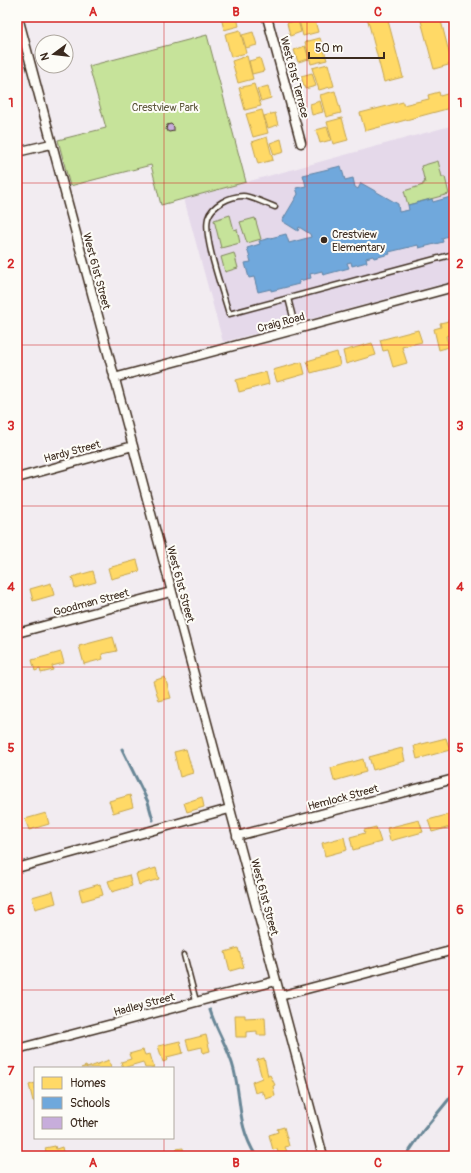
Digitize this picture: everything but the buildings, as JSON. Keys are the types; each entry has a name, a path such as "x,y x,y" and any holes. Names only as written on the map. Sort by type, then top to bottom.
{"street":[{"name":"West 61st Street","path":"18,17 323,1156"},
{"name":"West 61st Terrace","path":"267,17 301,143"},
{"path":"17,152 51,144"},
{"name":"Craig Road","path":"114,378 454,287"},
{"name":"Hardy Street","path":"17,478 133,446"},
{"name":"Goodman Street","path":"17,633 172,592"},
{"name":"Hemlock Street","path":"238,836 454,779"},
{"path":"17,868 229,809"},
{"path":"280,996 454,950"},
{"name":"Hadley Street","path":"17,1049 276,981"}],"lane":[{"path":"275,207 243,196 225,201 215,207 208,217 207,233 229,314 454,254"},
{"path":"288,298 296,329"},
{"path":"184,955 196,1001"}],"shaded area":[{"name":"Crestview Elementary","path":"454,125 454,281 223,342 184,199"}],"green space":[{"name":"Crestview Park","path":"207,35 246,182 161,205 151,165 70,186 58,140 106,128 89,66"},
{"path":"438,161 442,177 445,177 449,194 408,205 404,191 425,183 421,166"},
{"path":"230,215 234,230 237,229 240,243 221,248 214,220"},
{"path":"255,218 261,239 247,243 240,222"},
{"path":"234,253 238,268 225,272 221,257"}],"waterway":[{"path":"122,749 148,802 153,820"},
{"path":"210,1010 232,1062 243,1124 250,1145 256,1156"},
{"path":"406,1156 423,1131 454,1093"}],"place":[{"name":"Crestview Elementary","path":"324,240"}]}
